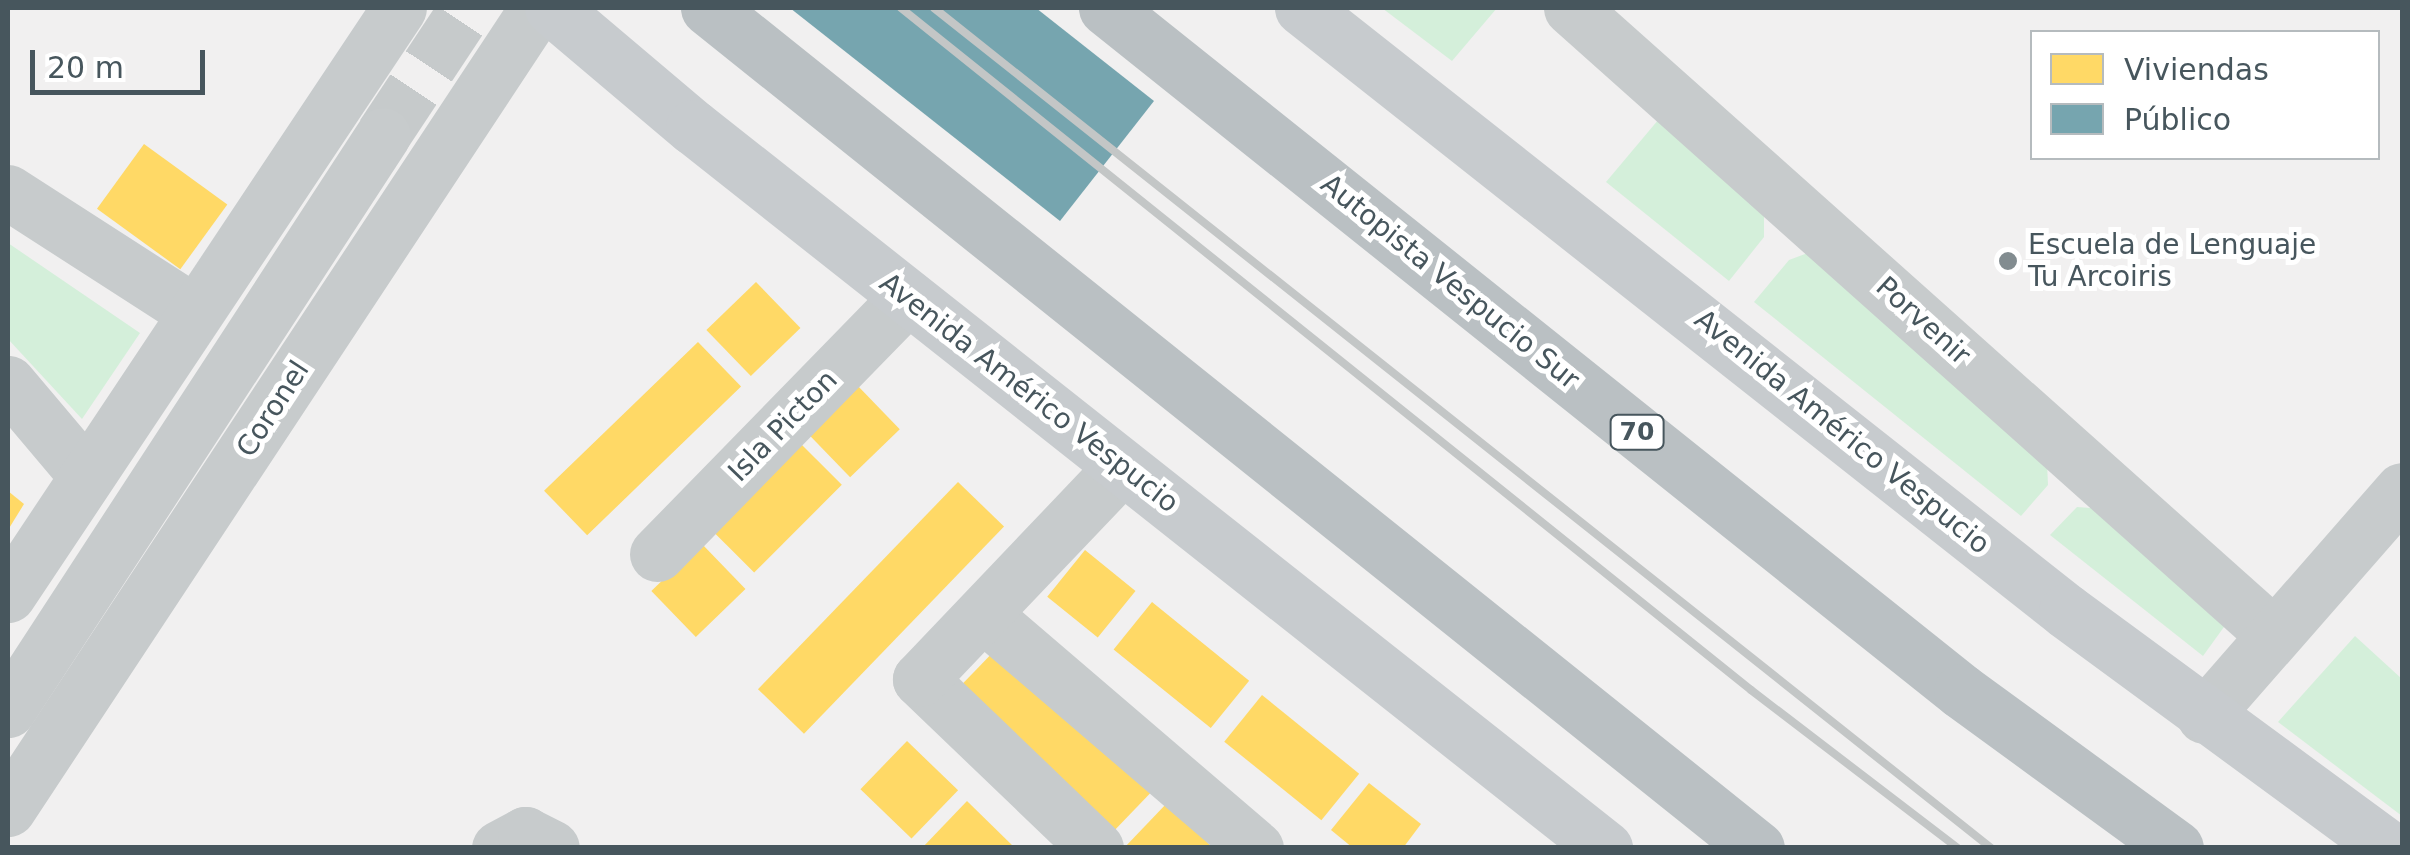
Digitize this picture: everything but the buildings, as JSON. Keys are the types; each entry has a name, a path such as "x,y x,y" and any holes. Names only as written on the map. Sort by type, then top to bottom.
{"highway":[{"path":"708,8 1757,848"},
{"name":"Autopista Vespucio Sur","path":"1106,8 1962,691 2176,848"}],"main road":[{"name":"Avenida Américo Vespucio","path":"552,8 1122,468 1605,848"},
{"name":"Avenida Américo Vespucio","path":"1302,8 2204,716 2388,848"}],"street":[{"path":"8,596 85,474 399,8"},
{"name":"Coronel","path":"8,810 536,8"},
{"name":"Porvenir","path":"1571,8 2274,635"},
{"path":"8,710 383,135"},
{"path":"8,192 194,312"},
{"name":"Isla Picton","path":"657,554 908,297"},
{"path":"8,383 85,474"},
{"path":"1096,848 920,679 985,616 1122,468"},
{"path":"2204,716 2402,490"},
{"path":"985,616 1256,848"}],"green space":[{"path":"1382,8 1497,8 1452,61"},
{"path":"1664,113 1764,207 1764,237 1729,281 1606,182"},
{"path":"8,243 140,333 82,419 8,339"},
{"path":"1813,251 2047,463 2048,485 2021,516 1754,302 1789,260"},
{"path":"2077,507 2104,509 2229,620 2203,656 2050,535"},
{"path":"2355,636 2402,679 2402,816 2278,722"}],"tunnel":[{"path":"383,135 467,8"}],"railway":[{"path":"901,8 1751,690 1958,848"},
{"path":"934,8 1991,848"}],"place":[{"name":"Escuela de Lenguaje Tu Arcoiris","path":"2008,261"}]}
